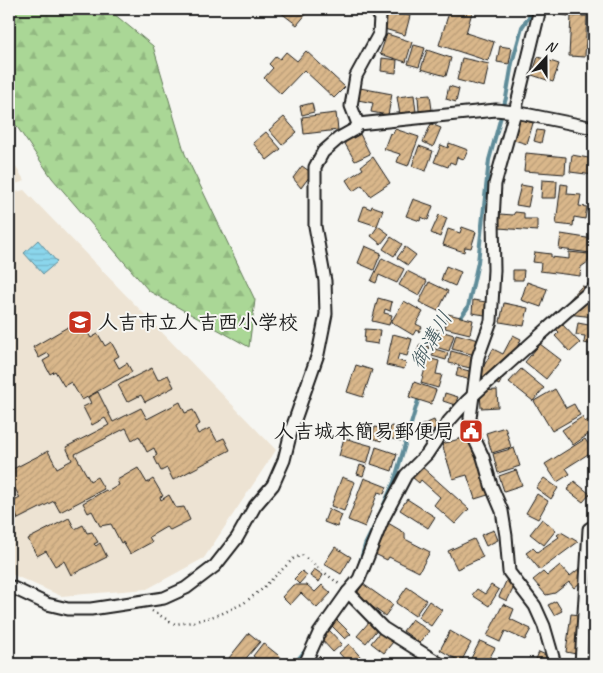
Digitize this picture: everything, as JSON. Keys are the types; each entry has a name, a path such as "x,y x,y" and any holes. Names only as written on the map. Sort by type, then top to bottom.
{"street":[{"path":"9,586 47,604 68,609 92,609 164,598 186,588 215,566 237,538 255,506 273,485 284,460 292,428 318,354 326,314 325,281 315,226 315,168 323,152 339,138 355,130 358,124 351,106 356,76 379,34 380,17 372,9"},
{"path":"540,9 516,112 495,184 493,220 494,270 490,322 478,357 470,418 475,440 502,511 509,572 535,606 544,626 555,664"},
{"path":"358,124 496,110 516,112 594,128"},
{"path":"305,664 318,633 359,579 383,519 406,475 427,454 449,422 467,401 594,288"},
{"path":"581,664 589,529 594,526"},
{"path":"348,592 384,628 440,664"}],"path":[{"path":"135,602 176,624 193,622 221,614 244,603 261,590 293,559 302,555 348,592"}],"shaded area":[{"path":"9,157 25,181 9,186"},
{"name":"人吉市立人吉西小学校","path":"24,190 276,450 204,558 147,589 61,596 9,573 9,194"}],"green space":[{"path":"9,9 108,9 153,46 185,154 255,300 249,347 149,291 52,178 9,115"}],"water":[{"path":"38,240 57,262 43,274 24,253"}],"building":[{"path":"276,9 302,9 307,13 297,25"},
{"path":"450,9 473,9 466,33 494,42 488,61 439,45"},
{"path":"547,9 569,9 568,16 547,11"},
{"path":"391,10 410,16 405,35 381,28 385,14 390,15"},
{"path":"571,16 587,16 585,57 569,56"},
{"path":"387,34 412,42 406,62 380,54"},
{"path":"414,45 425,48 419,67 408,64"},
{"path":"500,46 512,48 509,64 497,62"},
{"path":"427,50 451,58 446,76 421,69"},
{"path":"306,51 345,87 334,98 304,70 281,94 264,78 273,68 269,64 276,56 280,59 286,52 297,61"},
{"path":"538,57 559,64 553,82 532,75"},
{"path":"382,58 397,60 396,73 381,71"},
{"path":"462,58 489,64 484,87 457,80"},
{"path":"449,86 459,89 456,102 446,99"},
{"path":"360,88 392,94 388,115 371,112 373,103 358,100"},
{"path":"414,95 416,112 400,115 397,97"},
{"path":"430,95 432,110 419,111 418,96"},
{"path":"312,103 314,112 302,115 300,106"},
{"path":"336,113 338,130 304,134 302,117"},
{"path":"284,117 297,132 282,145 269,130"},
{"path":"517,118 533,123 527,144 511,139"},
{"path":"431,124 441,128 433,147 423,142"},
{"path":"395,129 419,137 408,166 397,162 400,154 384,149 390,133 393,134"},
{"path":"537,130 544,131 541,143 534,141"},
{"path":"266,132 281,149 267,160 253,143"},
{"path":"360,134 370,154 355,161 344,142"},
{"path":"449,143 468,150 464,159 457,157 455,164 450,162 448,167 434,162 441,145 448,148"},
{"path":"419,146 433,151 426,171 412,166"},
{"path":"526,153 566,157 565,174 524,171"},
{"path":"572,155 594,159 594,175 570,172"},
{"path":"373,157 390,183 370,196 362,185 353,191 346,180 363,169 361,166"},
{"path":"302,166 312,173 301,188 293,178"},
{"path":"542,180 557,181 556,198 541,198"},
{"path":"561,184 568,185 567,194 581,195 579,206 587,207 585,219 574,217 573,226 556,224"},
{"path":"521,185 532,187 528,207 516,205"},
{"path":"413,199 433,206 428,220 421,217 420,221 406,216"},
{"path":"364,206 371,209 372,206 383,210 377,226 359,220"},
{"path":"515,212 524,213 524,219 537,219 537,231 499,228 500,214 513,215"},
{"path":"439,215 447,218 440,237 431,233"},
{"path":"378,226 389,234 381,244 371,236"},
{"path":"462,227 476,232 471,248 465,247 464,252 443,245 448,229 460,233"},
{"path":"561,234 593,239 591,253 559,249"},
{"path":"391,237 402,244 394,256 383,249"},
{"path":"365,246 381,253 374,270 358,263"},
{"path":"405,247 416,255 408,265 397,258"},
{"path":"535,252 551,254 551,257 569,259 569,252 589,254 588,262 581,267 580,276 540,271 541,263 533,262"},
{"path":"382,258 404,269 397,283 379,275 376,283 371,281"},
{"path":"446,266 461,272 455,286 441,280"},
{"path":"513,270 524,270 523,280 513,280"},
{"path":"407,271 427,281 419,296 399,285"},
{"path":"429,282 448,291 438,311 419,302"},
{"path":"527,282 547,289 541,307 521,300"},
{"path":"582,286 594,288 594,317 567,314 569,300"},
{"path":"378,298 392,302 390,311 385,309 384,313 392,315 389,325 372,321"},
{"path":"473,300 486,302 485,315 472,313"},
{"path":"404,301 423,312 416,324 422,327 419,332 416,330 413,335 391,322"},
{"path":"504,303 528,308 524,326 500,322"},
{"path":"448,314 473,320 470,334 445,328"},
{"path":"80,320 91,338 98,334 105,346 111,342 119,356 114,359 119,368 127,363 132,372 82,400 71,382 64,386 55,371 50,374 43,361 50,357 48,353 39,358 33,347"},
{"path":"561,323 580,343 570,352 555,336 559,332 555,328"},
{"path":"578,323 594,326 594,345 584,343 585,336 576,335"},
{"path":"431,328 454,335 449,351 426,344"},
{"path":"365,329 380,330 378,344 364,342"},
{"path":"393,334 412,339 407,356 399,354 397,360 406,363 404,369 386,365"},
{"path":"456,334 479,340 475,355 452,349"},
{"path":"513,335 521,339 513,356 510,354 508,357 507,369 499,385 479,375 493,349 503,354"},
{"path":"420,344 429,347 423,363 414,360"},
{"path":"540,344 561,360 546,379 525,362"},
{"path":"435,349 448,353 446,360 432,356"},
{"path":"451,351 473,357 470,368 449,363"},
{"path":"428,358 439,361 436,374 442,375 438,388 421,383"},
{"path":"356,365 372,370 363,397 347,392"},
{"path":"152,368 158,380 168,375 174,387 145,402 141,395 127,402 118,385"},
{"path":"458,368 473,372 471,380 456,376"},
{"path":"521,369 544,388 533,401 509,382"},
{"path":"414,382 436,390 431,404 409,397"},
{"path":"555,389 566,408 574,404 580,415 552,431 534,401"},
{"path":"497,390 498,407 481,408 480,391"},
{"path":"98,392 113,422 141,408 147,419 180,402 185,413 193,410 200,424 195,427 198,434 210,428 217,441 224,438 230,450 173,480 167,468 161,471 154,457 157,455 154,448 147,452 139,436 132,440 126,428 75,454 90,481 97,477 104,489 60,512 54,501 18,519 10,503 20,498 9,477 9,471 48,451 57,468 72,460 66,447 109,425 105,418 92,425 83,407 91,403 88,397"},
{"path":"445,393 458,397 455,405 443,401"},
{"path":"582,417 585,422 591,418 594,424 589,427 592,432 573,445 562,430"},
{"path":"434,420 437,428 424,434 420,426"},
{"path":"391,426 404,429 401,441 388,438"},
{"path":"375,427 385,430 381,441 372,438"},
{"path":"505,427 511,447 492,453 486,433"},
{"path":"473,435 491,494 475,499 467,475 453,479 442,444"},
{"path":"344,438 372,446 367,464 339,456"},
{"path":"585,439 593,451 566,468 570,474 557,482 545,464"},
{"path":"376,447 397,454 392,471 371,464"},
{"path":"514,448 520,466 498,473 493,454"},
{"path":"360,465 366,467 363,476 357,474"},
{"path":"421,466 469,509 455,524 434,505 440,497 421,480 419,483 412,477"},
{"path":"138,468 147,483 153,479 163,496 160,497 161,500 169,495 176,508 184,507 190,520 170,530 166,527 149,537 152,542 130,554 123,542 121,543 111,524 100,526 92,511 88,513 83,503 119,485 117,480"},
{"path":"516,470 522,485 504,491 499,476"},
{"path":"342,477 355,482 344,511 331,506"},
{"path":"364,478 387,487 384,494 378,492 365,527 348,520"},
{"path":"544,478 558,488 551,499 536,488"},
{"path":"574,481 590,494 583,502 567,490"},
{"path":"537,494 548,501 538,519 526,513"},
{"path":"407,499 435,517 428,528 400,510"},
{"path":"9,501 18,519 9,524"},
{"path":"329,509 342,515 337,527 324,522"},
{"path":"69,518 75,529 83,525 87,533 92,532 98,542 94,544 96,546 100,543 107,557 71,575 64,561 55,566 46,551 37,556 28,539"},
{"path":"542,519 556,530 544,545 530,534"},
{"path":"388,523 405,533 405,539 430,552 419,572 389,557 387,560 373,553"},
{"path":"494,530 498,540 486,546 481,535"},
{"path":"561,532 578,542 540,570 526,553 533,548 537,552 559,537 557,535"},
{"path":"474,539 483,557 457,569 448,551"},
{"path":"335,547 351,557 341,574 324,564"},
{"path":"560,565 570,576 580,568 581,582 574,588 569,582 555,593 546,595 533,580 543,572 547,576"},
{"path":"314,569 323,575 319,582 310,576"},
{"path":"302,571 307,575 299,584 294,579"},
{"path":"507,579 516,583 507,601 499,597"},
{"path":"363,584 393,605 385,616 356,595"},
{"path":"293,585 307,585 315,592 322,585 331,593 317,608 301,593 290,605 282,597"},
{"path":"491,585 499,590 489,606 472,595 477,589 485,594"},
{"path":"407,587 426,600 415,616 396,603"},
{"path":"429,601 442,610 431,626 418,617"},
{"path":"556,601 562,611 554,615 548,605"},
{"path":"503,604 514,609 510,619 531,629 525,640 505,631 500,642 487,636"},
{"path":"571,614 581,615 576,654 566,652"},
{"path":"412,619 429,631 420,643 403,631"},
{"path":"337,620 351,634 345,639 331,625"},
{"path":"370,621 378,628 366,643 357,636"},
{"path":"329,630 342,644 333,652 320,638"},
{"path":"450,631 471,643 461,662 440,650"},
{"path":"380,632 393,642 384,653 371,643"},
{"path":"249,633 260,642 241,664 236,664 229,658"},
{"path":"480,641 495,648 486,664 468,664"},
{"path":"263,643 283,659 279,664 263,664 253,656"},
{"path":"349,644 367,664 349,664 339,653"},
{"path":"539,652 553,658 551,664 534,664"},
{"path":"419,654 431,664 418,664 414,662"},
{"path":"319,656 327,664 311,664"}],"waterway":[{"name":"御溝川","path":"459,320 468,307 478,262 489,160 506,98 512,63 522,27 529,17 531,9"},
{"name":"御溝川","path":"381,511 394,482 419,397"},
{"name":"御溝川","path":"359,566 365,545 374,527"},
{"name":"御溝川","path":"294,664 306,650"}],"place":[{"name":"人吉市立人吉西小学校","path":"80,322"},
{"name":"人吉城本簡易郵便局","path":"471,431"}]}
